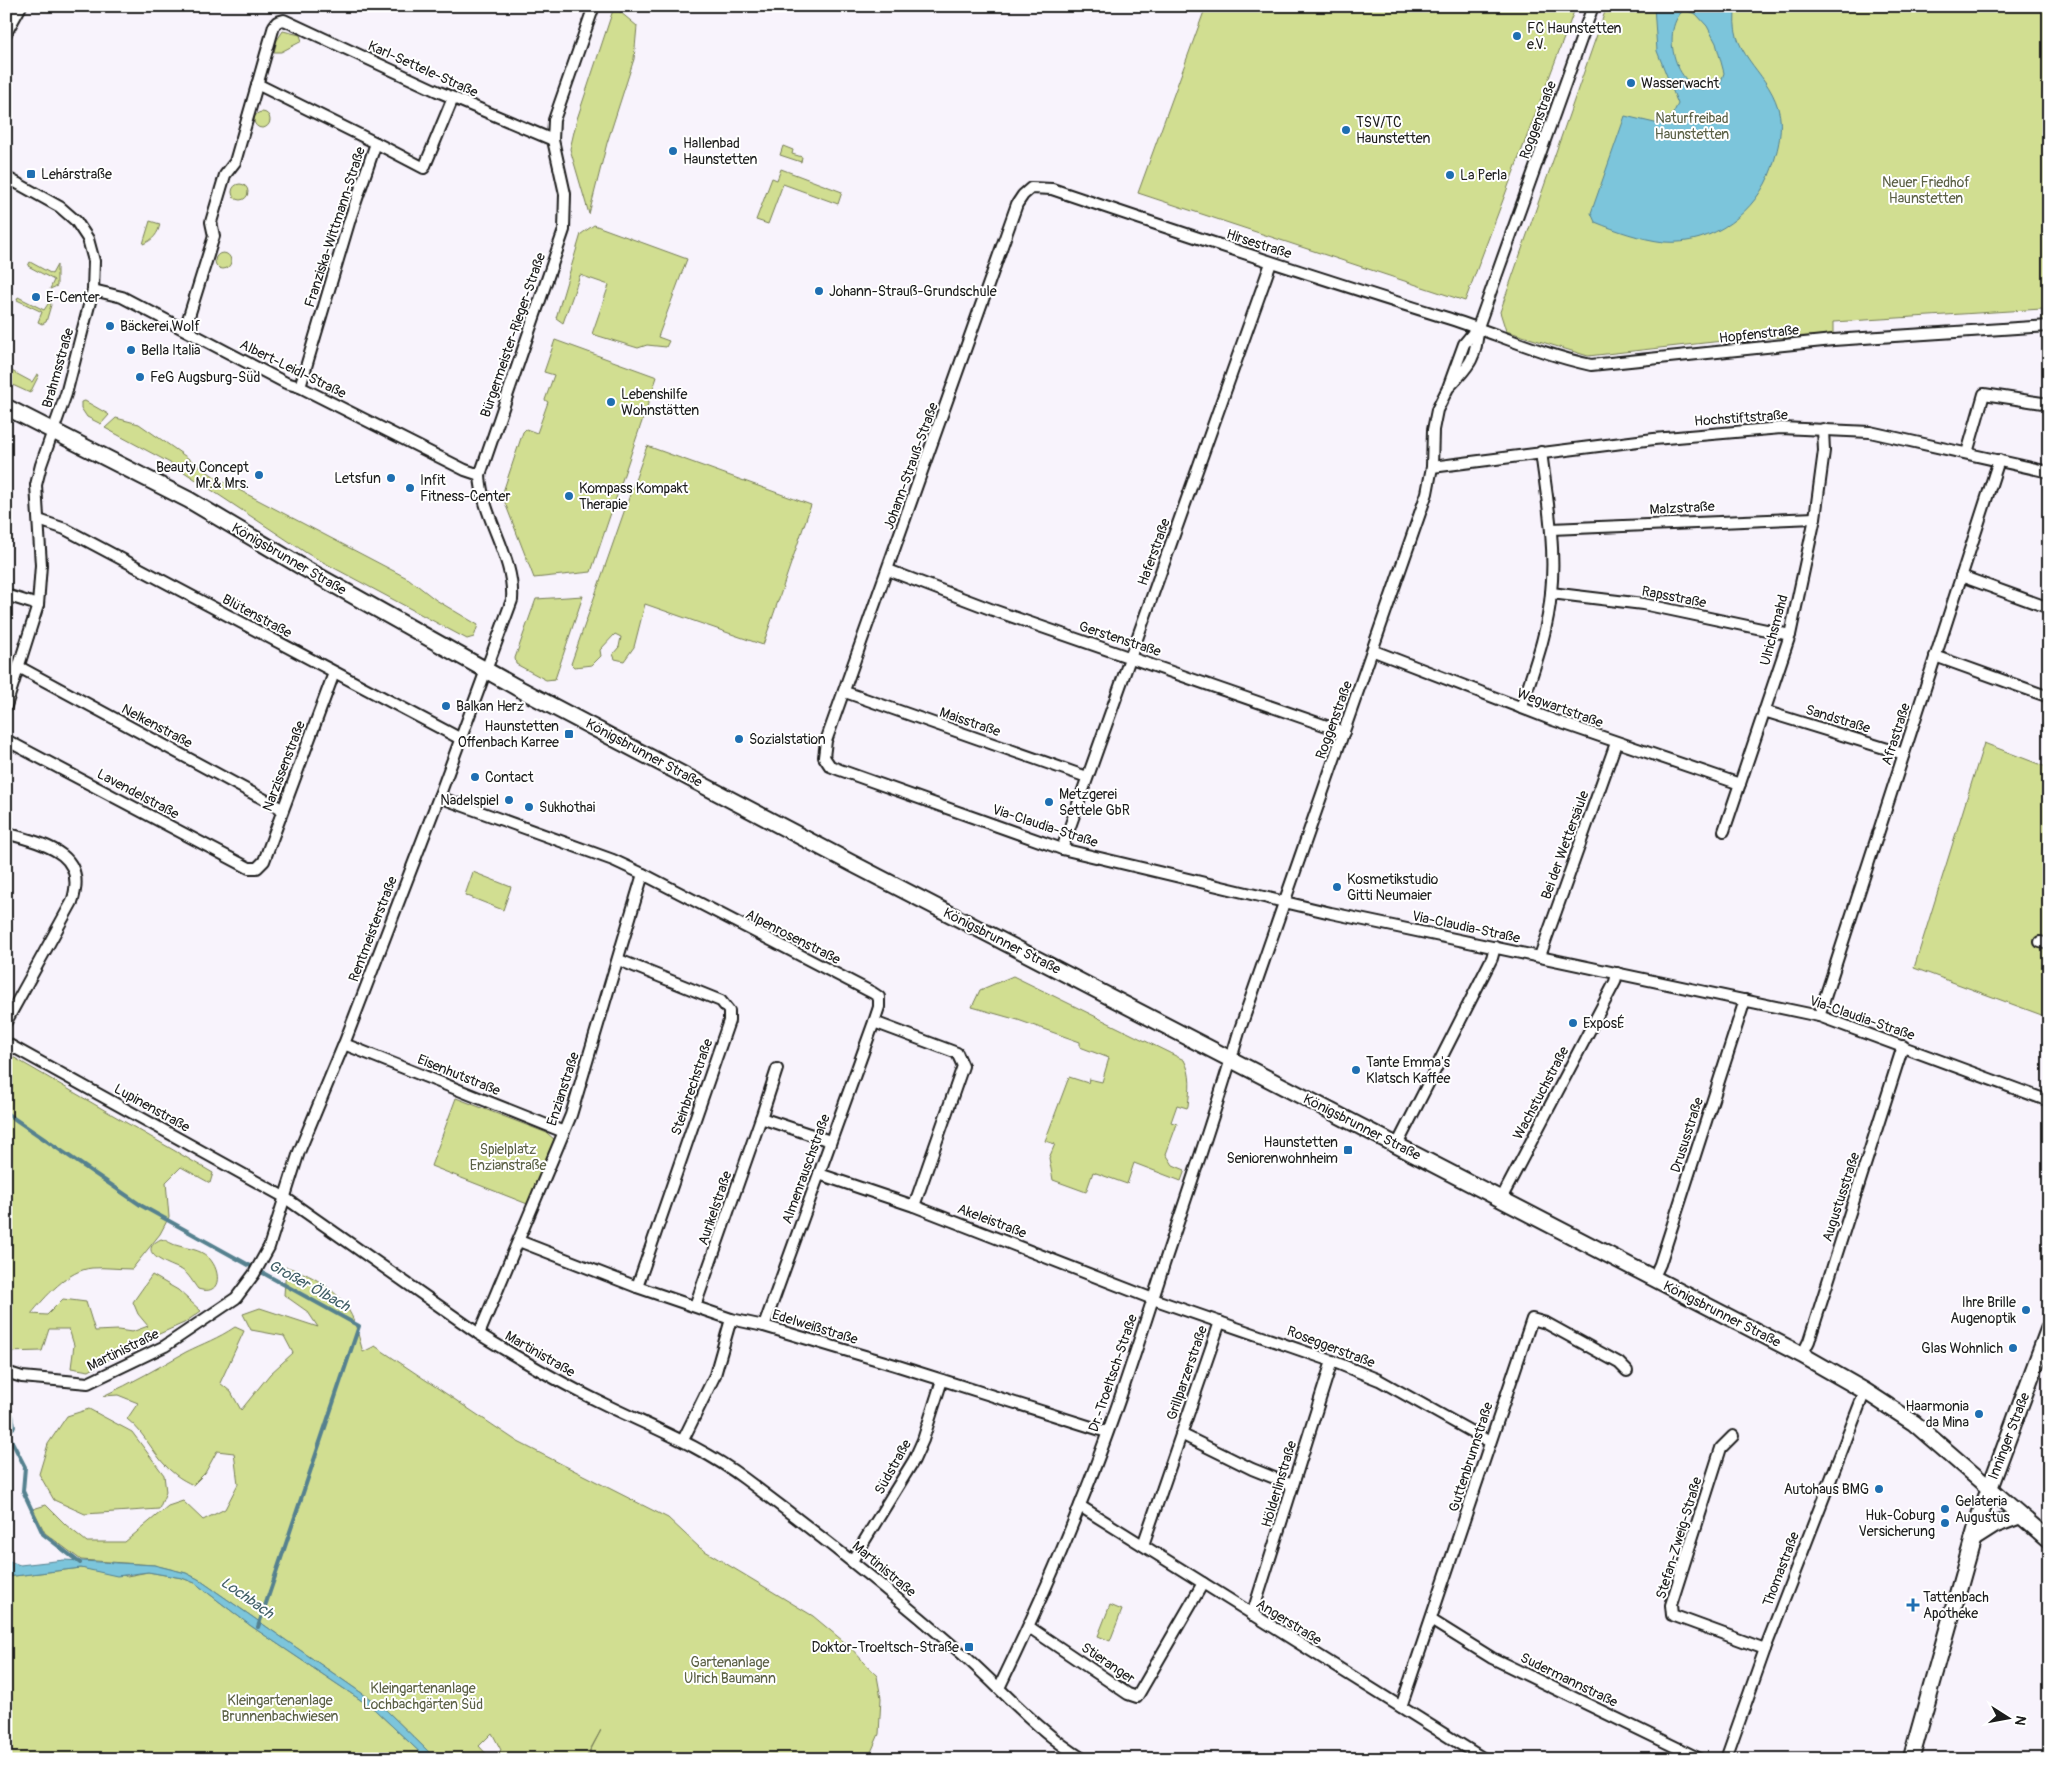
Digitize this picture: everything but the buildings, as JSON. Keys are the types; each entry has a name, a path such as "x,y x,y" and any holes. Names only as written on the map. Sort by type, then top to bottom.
{"main road":[{"name":"Königsbrunner Straße","path":"6,407 189,500 304,568 487,671 857,866 1802,1355 1865,1391 1914,1423 2019,1516 2049,1540"},
{"name":"Inninger Straße","path":"1912,1759 1989,1488 2049,1328"},
{"path":"1973,1539 1995,1526 2019,1516"}],"street":[{"path":"6,33 21,6"},
{"name":"Bürgermeister-Rieger-Straße","path":"487,671 512,600 513,587 481,493 480,475 564,230 565,194 553,140 554,120 594,6"},
{"name":"Roggenstraße","path":"1231,1060 1344,732 1374,651 1427,493 1432,467 1433,430 1438,410 1464,344 1478,328 1593,6"},
{"name":"Karl-Settele-Straße","path":"258,84 274,26 277,22 284,20 453,98 553,140"},
{"path":"185,329 214,236 211,222 216,205 225,175 235,162 258,84 376,143"},
{"name":"Franziska-Wittmann-Straße","path":"300,387 350,219 376,143 424,168 453,98"},
{"name":"Brahmsstraße","path":"6,177 60,207 76,221 88,239 94,261 93,290 68,387 53,431"},
{"name":"Hirsestraße","path":"1031,188 1052,189 1271,263 1478,328"},
{"name":"Johann-Strauß-Straße","path":"824,757 826,742 1017,204 1023,194 1031,188"},
{"name":"Haferstraße","path":"1062,849 1271,263"},
{"name":"Albert-Leidl-Straße","path":"93,290 122,297 286,383 300,387 465,470 480,475"},
{"name":"Hopfenstraße","path":"1478,328 1560,358 1591,365 1833,340 2049,326"},
{"path":"1967,453 1984,394 2049,404"},
{"name":"Hochstiftstraße","path":"1432,467 1654,439 1776,428 1870,432 2049,472"},
{"name":"Ulrichsmahd","path":"1724,831 1790,635 1815,518 1824,451 1823,429"},
{"path":"6,706 38,604 41,565 36,486 53,431"},
{"path":"1521,708 1539,654 1552,593 1551,529 1541,452"},
{"name":"Afrastraße","path":"1819,1016 1998,460"},
{"name":"Malzstraße","path":"1551,529 1815,518"},
{"name":"Blütenstraße","path":"39,520 65,529 461,739"},
{"name":"Gerstenstraße","path":"888,570 979,605 1344,732"},
{"path":"1961,576 2049,608"},
{"name":"Rapsstraße","path":"1552,593 1639,604 1790,635"},
{"path":"6,596 38,604"},
{"name":"Wegwartstraße","path":"1374,651 1616,743 1740,784"},
{"path":"1935,656 2049,698"},
{"name":"Nelkenstraße","path":"19,668 282,808"},
{"name":"Rentmeisterstraße","path":"284,1197 299,1152 344,1044 487,671"},
{"name":"Narzissenstraße","path":"257,868 264,861 282,808 334,673"},
{"name":"Maisstraße","path":"845,692 1088,778"},
{"name":"Sandstraße","path":"1764,711 1904,754"},
{"name":"Lavendelstraße","path":"6,740 241,864 249,868 257,868"},
{"name":"Bei der Wettersäule","path":"1540,956 1616,743"},
{"name":"Via-Claudia-Straße","path":"824,757 830,766 840,770 1062,849 1285,902 1819,1016 2049,1101"},
{"name":"Alpenrosenstraße","path":"439,797 613,860 644,874 873,993 879,997 879,1007 874,1022"},
{"path":"6,833 53,848 62,853 68,859 77,881 72,902 6,1022"},
{"name":"Enzianstraße","path":"479,1334 571,1115 644,874"},
{"path":"1397,1145 1492,958 1495,947"},
{"name":"Steinbrechstraße","path":"619,960 721,1001 729,1011 729,1021 637,1287"},
{"name":"Wachstuchstraße","path":"1501,1199 1615,982 1617,973"},
{"name":"Drususstraße","path":"1653,1279 1660,1264 1745,1000"},
{"path":"874,1022 957,1053 963,1066 914,1206"},
{"name":"Almenrauschstraße","path":"764,1326 874,1022"},
{"name":"Lupinenstraße","path":"6,1043 284,1197"},
{"name":"Eisenhutstraße","path":"344,1044 564,1132"},
{"name":"Augustusstraße","path":"1802,1355 1809,1341 1903,1046"},
{"name":"Dr.-Troeltsch-Straße","path":"999,1688 1029,1627 1080,1506 1153,1299 1231,1060"},
{"name":"Aurikelstraße","path":"695,1306 778,1069"},
{"path":"761,1118 830,1141"},
{"name":"Akeleistraße","path":"819,1174 914,1206 1153,1299"},
{"name":"Martinistraße","path":"6,1372 22,1377 88,1383 165,1346 236,1298 263,1260 269,1247 284,1197 479,1334 558,1381 683,1440 742,1477 852,1561 999,1688 1072,1756 1082,1759"},
{"name":"Edelweißstraße","path":"519,1241 637,1287 731,1319 764,1326 1106,1432"},
{"name":"Roseggerstraße","path":"1153,1299 1332,1361 1379,1380 1490,1442"},
{"path":"683,1440 715,1375 731,1319"},
{"name":"Guttenbrunnstraße","path":"1401,1707 1532,1319 1546,1323 1620,1362 1627,1371"},
{"name":"Grillparzerstraße","path":"1143,1545 1220,1322"},
{"name":"Hölderlinstraße","path":"1252,1615 1332,1361"},
{"name":"Südstraße","path":"852,1561 914,1460 923,1440 942,1380"},
{"name":"Thomastraße","path":"1726,1759 1765,1649 1865,1391"},
{"name":"Grillparzerstraße","path":"1181,1434 1197,1440 1252,1469 1292,1485"},
{"name":"Stefan-Zweig-Straße","path":"1733,1436 1721,1448 1671,1605 1672,1615 1765,1649"},
{"name":"Angerstraße","path":"1080,1506 1484,1759"},
{"name":"Stieranger","path":"1029,1627 1128,1694 1137,1697 1202,1583"},
{"name":"Sudermannstraße","path":"1431,1620 1492,1658 1700,1759"}],"green space":[{"name":"TSV/TC Haunstetten","path":"1206,6 1576,6 1465,301 1138,193"},
{"path":"1607,6 2049,6 2049,326 2043,326 2042,309 1833,322 1833,335 1740,339 1588,356 1506,331 1500,312"},
{"path":"614,7 637,26 634,59 607,143 589,214 570,149 577,119"},
{"path":"283,31 300,35 302,41 281,52 274,52 277,40"},
{"path":"259,112 265,112 270,117 268,126 259,128 254,123 254,117"},
{"path":"783,146 793,150 792,154 802,157 801,162 780,155"},
{"path":"781,169 842,192 838,204 783,184 768,224 756,220 772,178 777,180"},
{"path":"237,184 243,184 248,189 246,198 237,200 232,195 232,189"},
{"path":"150,221 160,224 159,228 150,241 143,244"},
{"path":"594,225 687,259 658,337 669,341 666,347 647,345 638,348 592,334 609,285 580,275 563,323 556,318 581,234"},
{"path":"220,253 226,253 231,258 229,267 220,269 215,264 215,258"},
{"path":"30,262 52,274 57,265 57,286 50,289 54,280 28,266"},
{"path":"18,297 44,310 50,301 51,305 46,322 42,324 38,322 42,312 17,300"},
{"path":"555,340 657,377 591,572 534,578 502,495 523,432 526,429 537,433 548,402 545,400 554,375 544,372"},
{"path":"6,368 32,382 37,374 39,375 30,393 6,382"},
{"path":"85,401 109,415 101,424 87,417 81,408 81,402"},
{"path":"116,418 139,424 218,479 409,579 436,600 478,625 474,637 467,639 308,554 172,464 105,428"},
{"path":"647,446 811,505 763,645 645,604 634,647 624,661 615,659 613,654 619,647 621,637 615,634 600,650 601,656 592,665 574,667 571,664"},
{"path":"583,596 555,679 546,680 516,664 515,658 536,599"},
{"path":"1984,743 2049,768 2049,1010 2047,1017 1914,968"},
{"path":"473,872 511,887 503,910 465,895"},
{"path":"1013,976 1184,1060 1187,1066 1190,1088 1188,1106 1187,1108 1177,1105 1171,1122 1177,1124 1166,1154 1173,1165 1185,1170 1181,1181 1134,1163 1127,1184 1093,1172 1086,1192 1053,1180 1049,1158 1055,1144 1045,1141 1069,1077 1088,1083 1089,1079 1102,1082 1109,1058 1080,1047 1080,1042 1018,1020 972,1007 980,990"},
{"path":"6,1053 213,1173 210,1183 181,1167 166,1182 169,1217 160,1234 132,1269 92,1268 74,1274 58,1285 31,1314 47,1315 63,1299 86,1302 95,1331 118,1330 132,1332 148,1326 138,1314 133,1302 152,1275 178,1290 201,1311 184,1323 132,1346 89,1371 71,1368 74,1345 69,1329 49,1329 42,1351 6,1352"},
{"name":"Spielplatz Enzianstraße","path":"456,1098 547,1133 555,1140 530,1205 431,1166"},
{"path":"161,1239 205,1254 215,1268 217,1275 216,1286 206,1290 198,1289 182,1270 164,1262 153,1254 151,1249 153,1244"},
{"path":"286,1267 304,1273 322,1283 344,1303 355,1325 363,1352 375,1346 518,1442 668,1518 700,1548 813,1616 849,1646 877,1676 881,1698 879,1734 868,1759 586,1759 601,1730 585,1759 499,1759 496,1756 501,1750 492,1733 479,1746 491,1759 436,1759 386,1710 198,1579 186,1573 154,1565 81,1560 45,1533 33,1509 46,1505 87,1542 125,1542 168,1506 183,1501 203,1520 225,1509 238,1484 234,1453 217,1451 205,1473 193,1485 180,1478 162,1462 140,1432 127,1419 138,1403 118,1395 103,1396 235,1327 244,1331 220,1383 231,1392 241,1410 270,1374 293,1353 284,1336 251,1330 243,1314 260,1308 318,1327 308,1312 284,1295"},
{"path":"89,1409 132,1432 164,1475 166,1492 159,1509 85,1514 54,1500 39,1474 48,1444 67,1416"},
{"name":"Kleingartenanlage Brunnenbachwiesen","path":"81,1568 127,1576 148,1572 182,1578 195,1583 251,1626 374,1709 427,1759 6,1759 6,1577"},
{"path":"1110,1605 1122,1610 1110,1641 1098,1636"}],"water":[{"path":"1654,6 1736,6 1735,23 1737,37 1742,49 1772,94 1780,116 1780,138 1772,168 1756,199 1744,212 1715,232 1682,242 1664,242 1629,234 1595,222 1591,213 1625,116 1659,124 1668,123 1678,104 1657,51","holes":["1684,10 1696,14 1707,26 1716,43 1724,73 1719,87 1705,89 1693,85 1683,76 1676,63 1672,33 1676,20"]},
{"path":"6,1560 20,1565 64,1560 154,1565 186,1573 198,1579 386,1710 436,1759 427,1759 374,1709 251,1626 195,1583 182,1578 148,1572 117,1576 81,1568 6,1577"}],"waterway":[{"name":"Großer Ölbach","path":"6,1113 142,1206 359,1326 258,1627"},
{"path":"6,1415 12,1415 14,1427 7,1432 25,1467 23,1491 43,1534 80,1563"}],"place":[{"name":"FC Haunstetten e.V.","path":"1517,36"},
{"name":"Wasserwacht","path":"1631,83"},
{"name":"TSV/TC Haunstetten","path":"1346,130"},
{"name":"Hallenbad Haunstetten","path":"673,151"},
{"name":"Lehárstraße","path":"31,174"},
{"name":"La Perla","path":"1450,175"},
{"name":"Johann-Strauß-Grundschule","path":"819,291"},
{"name":"E-Center","path":"36,297"},
{"name":"Bäckerei Wolf","path":"110,326"},
{"name":"Bella Italia","path":"131,350"},
{"name":"FeG Augsburg-Süd","path":"140,377"},
{"name":"Lebenshilfe Wohnstätten","path":"611,402"},
{"name":"Beauty Concept Mr.& Mrs.","path":"259,475"},
{"name":"Letsfun","path":"391,478"},
{"name":"Infit Fitness-Center","path":"410,488"},
{"name":"Kompass Kompakt Therapie","path":"569,496"},
{"name":"Balkan Herz","path":"446,706"},
{"name":"Haunstetten Offenbach Karree","path":"569,734"},
{"name":"Sozialstation","path":"739,739"},
{"name":"Contact","path":"475,777"},
{"name":"Nadelspiel","path":"509,800"},
{"name":"Metzgerei Settele GbR","path":"1049,802"},
{"name":"Sukhothai","path":"529,807"},
{"name":"Kosmetikstudio Gitti Neumaier","path":"1337,887"},
{"name":"ExposÉ","path":"1573,1023"},
{"name":"Tante Emma's Klatsch Kaffee","path":"1356,1070"},
{"name":"Haunstetten Seniorenwohnheim","path":"1348,1150"},
{"name":"Ihre Brille Augenoptik","path":"2026,1310"},
{"name":"Glas Wohnlich","path":"2013,1348"},
{"name":"Haarmonia da Mina","path":"1979,1414"},
{"name":"Autohaus BMG","path":"1879,1489"},
{"name":"Gelateria Augustus","path":"1945,1509"},
{"name":"Huk-Coburg Versicherung","path":"1945,1523"},
{"name":"Tattenbach Apotheke","path":"1913,1605"},
{"name":"Doktor-Troeltsch-Straße","path":"969,1647"}],"park label":[{"name":"Naturfreibad Haunstetten","path":"1692,126"},
{"name":"Neuer Friedhof Haunstetten","path":"1926,190"},
{"name":"Gartenanlage Ulrich Baumann","path":"730,1670"},
{"name":"Kleingartenanlage Lochbachgärten Süd","path":"423,1696"}],"water label":[{"name":"Lochbach","path":"247,1598"}]}
